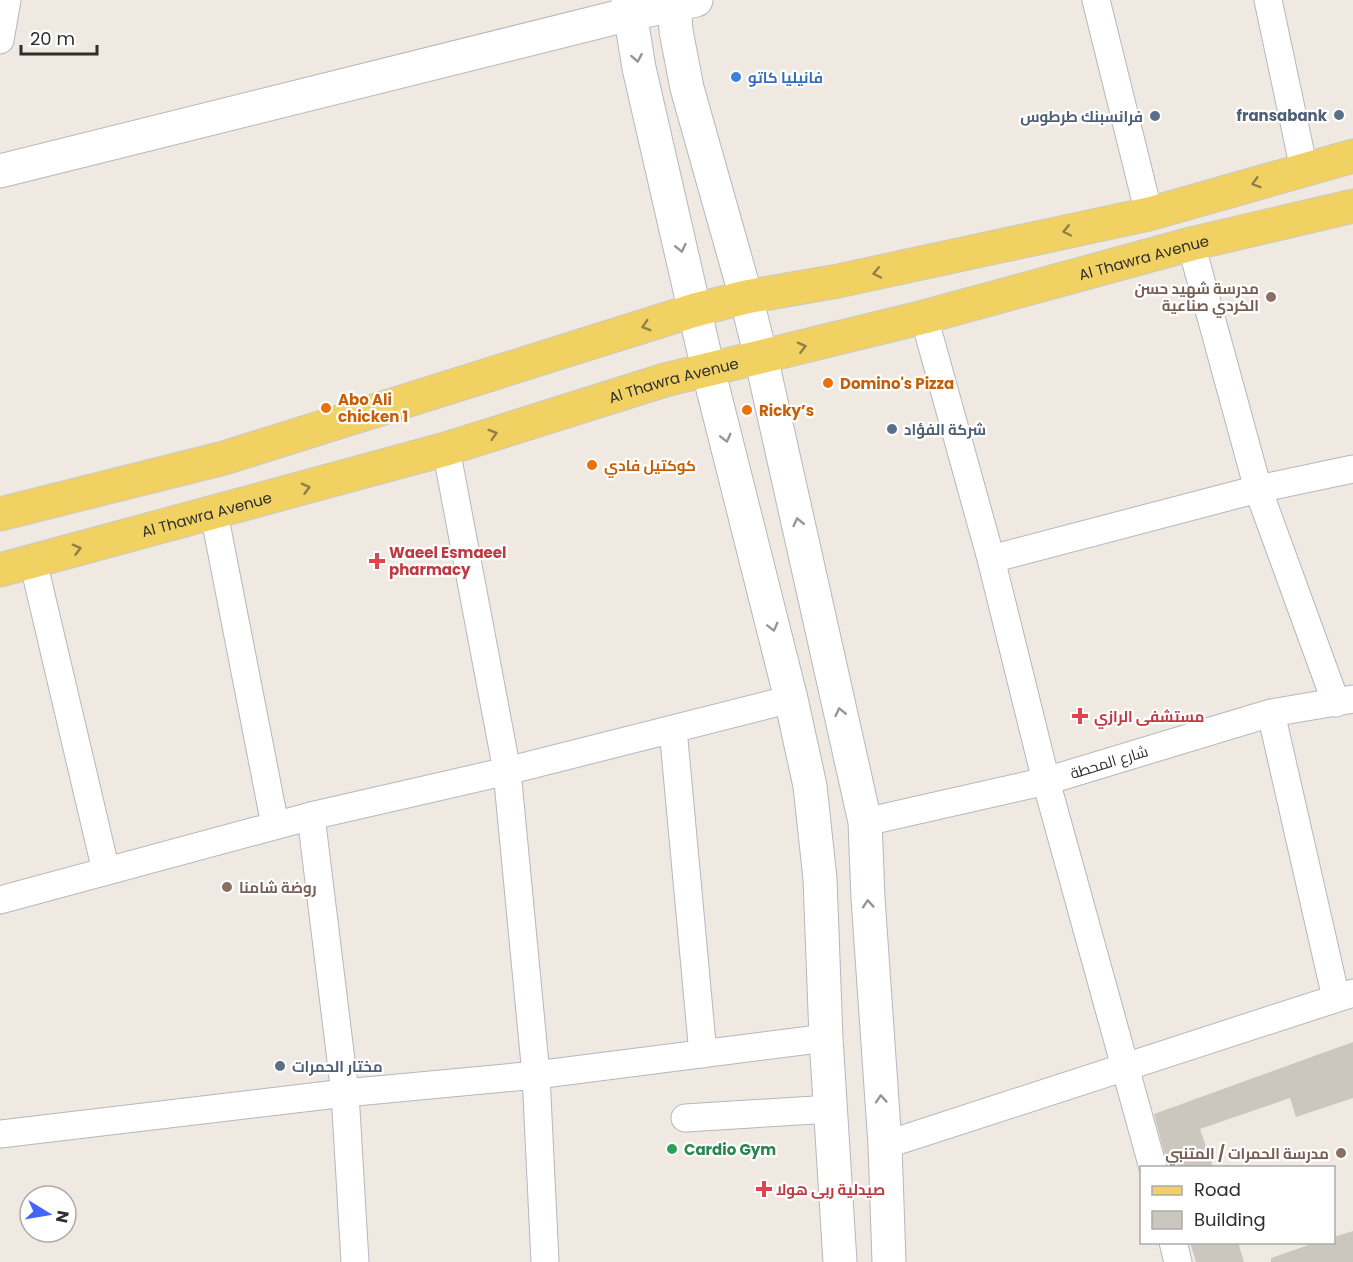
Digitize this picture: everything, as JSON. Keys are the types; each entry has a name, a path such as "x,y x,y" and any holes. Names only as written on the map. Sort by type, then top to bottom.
{"main road":[{"path":"0,171 629,7 681,2 676,32 687,88 761,357 865,822 885,1145 889,1262"},
{"path":"629,7 641,76 708,369 791,699 810,786 820,879 826,1038 840,1262"},
{"path":"0,514 224,458 695,310 746,297 838,281 1149,214 1353,156"},
{"name":"Al Thawra Avenue","path":"0,570 446,449 665,380 924,317 1191,244 1353,206"}],"street":[{"path":"0,40 8,0"},
{"path":"1096,0 1149,214"},
{"path":"1268,0 1304,169"},
{"path":"1191,244 1258,489 1344,701"},
{"path":"924,317 991,559 1046,781 1153,1166"},
{"path":"446,449 507,771 536,1075 545,1262"},
{"path":"991,559 1258,489 1353,469"},
{"path":"214,513 275,825"},
{"path":"33,561 106,871"},
{"path":"0,900 275,825 507,771 791,699"},
{"name":"شارع المحطة","path":"865,822 1046,781 1272,713 1344,701"},
{"path":"885,1145 1345,996 1272,713"},
{"path":"674,729 703,1054"},
{"path":"311,816 345,1093 355,1262"},
{"path":"0,1134 345,1093 536,1075 826,1038"},
{"path":"685,1118 831,1109"},
{"path":"1174,1244 1178,1262"}],"building":[{"path":"1353,1042 1353,1098 1296,1117 1290,1098 1200,1129 1213,1166 1168,1166 1154,1114"},
{"path":"1353,1231 1353,1262 1271,1262 1271,1258 1311,1244 1335,1244 1335,1237"},
{"path":"1191,1244 1239,1244 1244,1262 1196,1262"}],"place":[{"name":"فانيليا كاتو","path":"736,77"},
{"name":"fransabank","path":"1339,115"},
{"name":"فرانسبنك طرطوس","path":"1155,116"},
{"name":"مدرسة شهيد حسن الكردي صناعية","path":"1271,297"},
{"name":"Domino's Pizza","path":"828,383"},
{"name":"Abo Ali chicken 1","path":"326,408"},
{"name":"Ricky’s","path":"747,410"},
{"name":"شركة الفؤاد","path":"892,429"},
{"name":"كوكتيل فادي","path":"592,465"},
{"name":"Waeel Esmaeel pharmacy","path":"377,561"},
{"name":"مستشفى الرازي","path":"1080,716"},
{"name":"روضة شامنا","path":"227,887"},
{"name":"مختار الحمرات","path":"280,1066"},
{"name":"Cardio Gym","path":"672,1149"},
{"name":"مدرسة الحمرات / المتنبي","path":"1341,1153"},
{"name":"صيدلية ربى هولا","path":"764,1189"}]}
